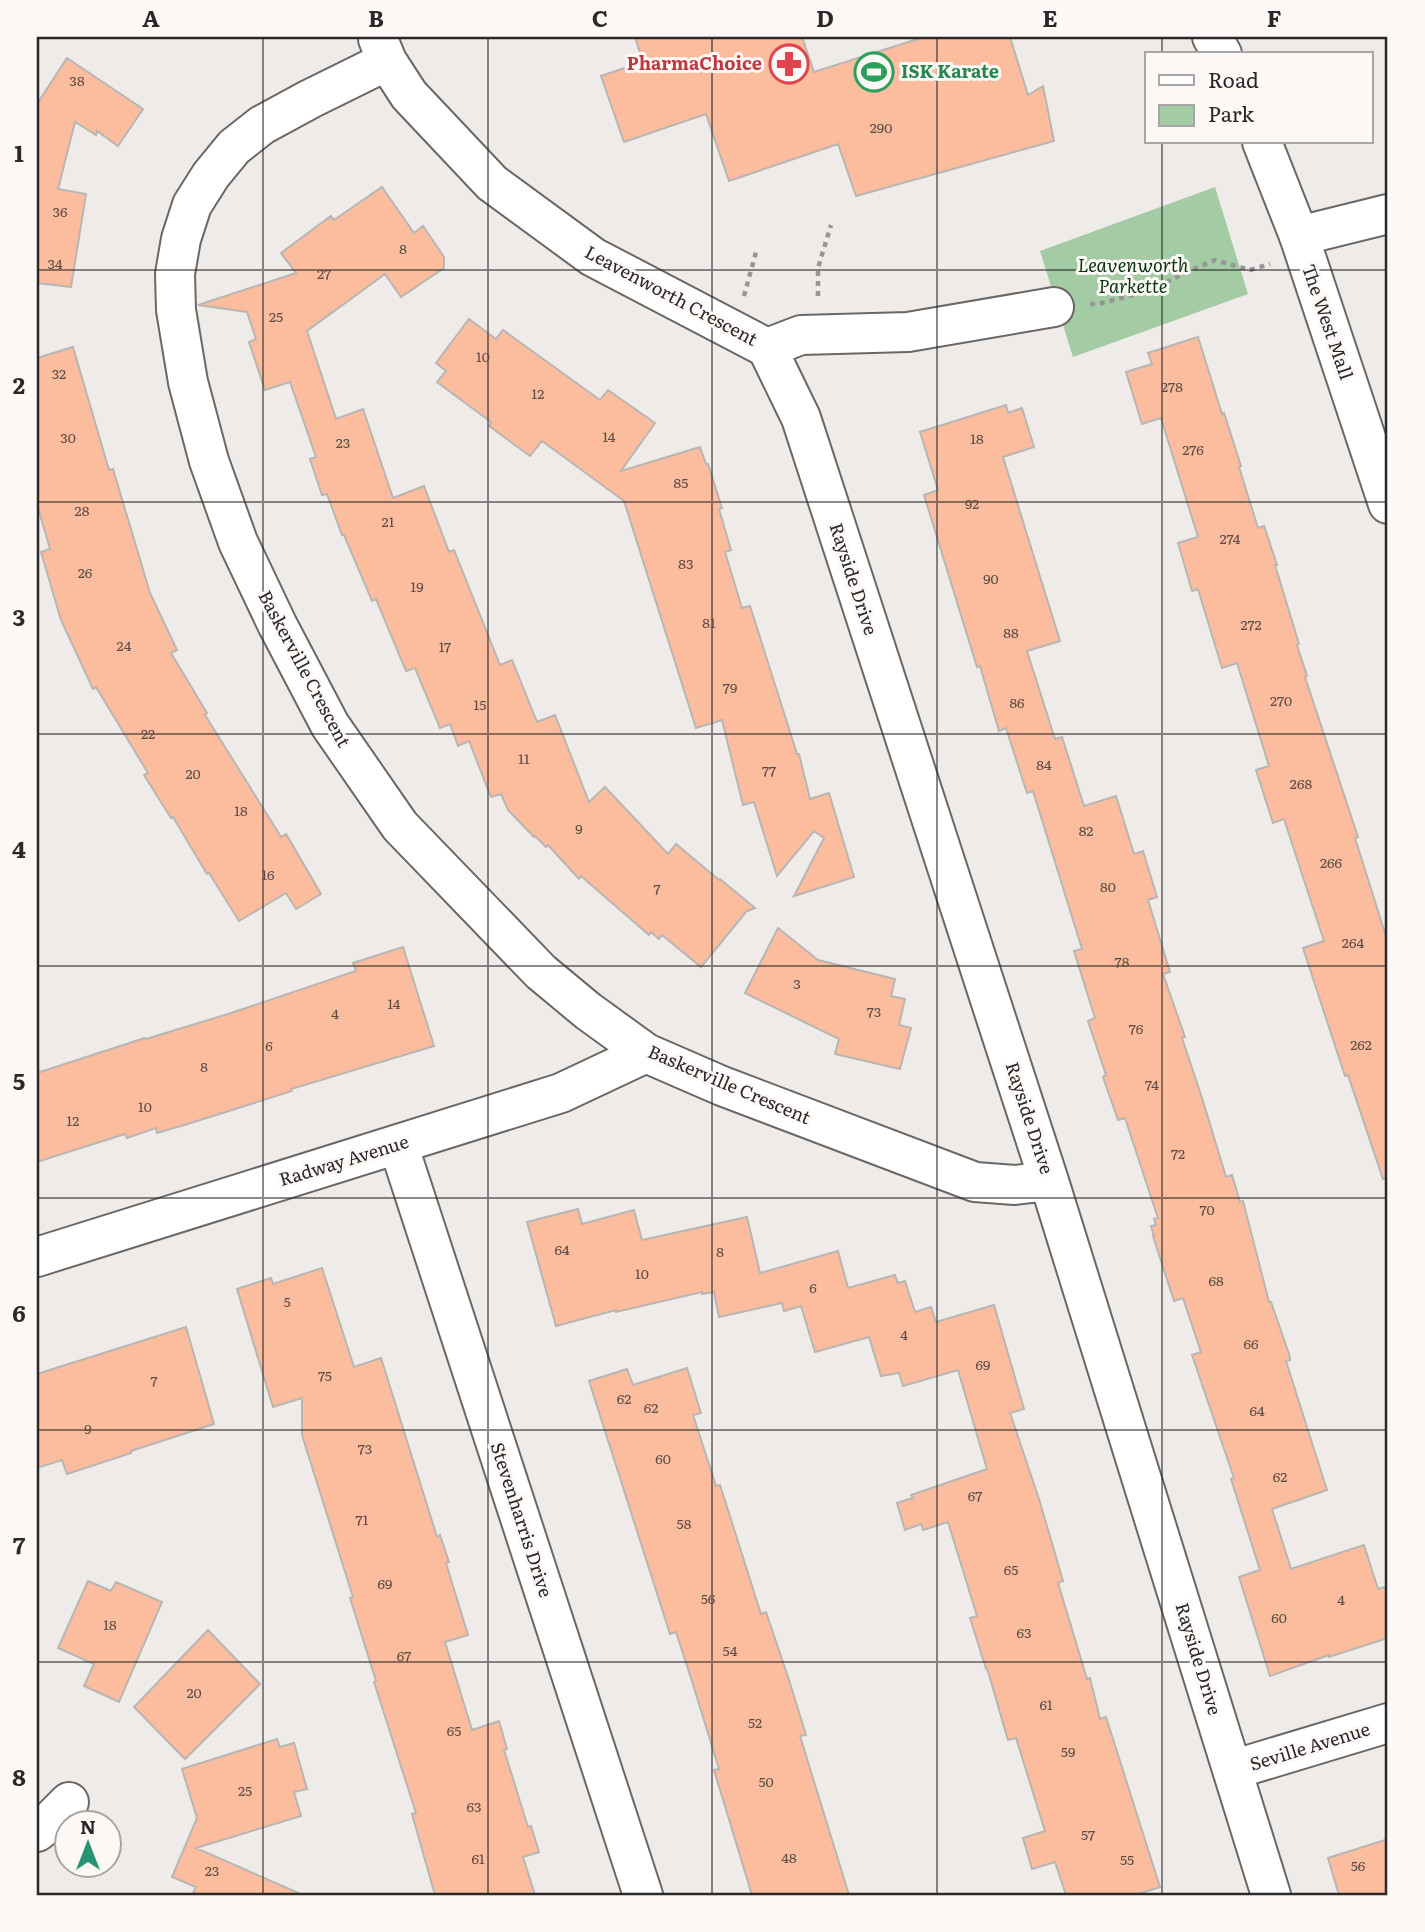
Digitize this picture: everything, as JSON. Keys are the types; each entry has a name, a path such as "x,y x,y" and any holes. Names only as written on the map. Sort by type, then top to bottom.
{"street":[{"name":"Leavenworth Crescent","path":"382,49 409,95 502,191 593,257 767,348 802,335 908,332 1054,307"},
{"name":"Baskerville Crescent","path":"382,49 310,99 262,125 234,148 211,175 192,205 181,239 175,274 176,310 188,382 208,461 238,542 276,624 330,725 400,826 541,972 588,1011 646,1053 722,1086 975,1182 1015,1185 1049,1181"},
{"name":"The West Mall","path":"1263,144 1302,246 1388,504"},
{"path":"1302,246 1388,214"},
{"name":"Rayside Drive","path":"767,348 801,418 1049,1181 1271,1895"},
{"name":"Radway Avenue","path":"37,1257 561,1093 646,1053"},
{"name":"Stevenharris Drive","path":"398,1144 643,1895"},
{"name":"Seville Avenue","path":"1232,1770 1388,1723"},
{"path":"37,1832 69,1802"}],"path":[{"path":"823,335 818,268 831,225"},
{"path":"1054,307 1098,304 1152,290 1215,260 1250,270 1302,246"}],"green space":[{"name":"Leavenworth Parkette","path":"1215,187 1248,294 1073,357 1040,251"}],"building":[{"path":"635,37 802,37 814,72 924,37 1010,37 1028,95 1043,86 1054,141 856,196 838,144 729,181 706,114 624,142 601,76 643,62"},
{"path":"67,58 143,109 118,146 97,131 96,135 75,122 58,189 86,194 71,287 37,283 37,104"},
{"path":"382,187 414,233 423,226 444,257 444,268 401,297 385,274 307,331 336,419 363,409 393,498 424,486 449,552 454,550 500,665 512,660 537,722 555,715 589,802 605,787 668,854 676,844 755,908 745,912 701,967 662,935 659,939 651,932 649,935 581,876 579,879 548,845 546,847 534,837 508,810 501,794 491,797 469,741 458,746 450,724 440,728 415,668 406,671 376,599 372,601 327,494 322,495 310,459 316,457 290,382 265,390 249,342 256,339 247,312 198,305 296,273 281,253 331,216 334,220"},
{"path":"469,319 496,339 503,330 600,400 608,390 655,423 621,471 700,447 722,508 719,509 731,550 725,552 742,608 750,606 799,754 810,799 829,793 854,877 794,896 824,838 814,831 777,876 754,802 743,805 722,720 696,728 624,501 542,441 530,456 489,426 491,422 437,382 446,371 436,363"},
{"path":"1198,337 1241,466 1239,467 1258,528 1264,526 1277,565 1307,676 1305,677 1358,837 1355,838 1388,943 1388,1178 1383,1179 1348,1075 1345,1076 1303,948 1324,941 1284,819 1273,823 1256,770 1269,766 1237,663 1222,668 1198,589 1192,591 1178,543 1198,537 1161,418 1142,424 1126,372 1152,364 1148,353"},
{"path":"73,347 109,470 113,469 150,593 177,650 171,653 207,713 205,715 281,837 286,834 321,894 296,909 286,893 239,921 144,775 148,773 96,687 93,689 61,620 41,552 50,549 37,504 37,358"},
{"path":"1006,405 1008,413 1022,408 1034,447 1003,457 1060,641 1027,651 1055,739 1062,737 1084,806 1116,796 1134,854 1143,851 1157,897 1148,900 1170,972 1163,974 1185,1037 1182,1038 1226,1177 1232,1175 1240,1202 1243,1201 1269,1302 1290,1357 1290,1360 1286,1361 1327,1490 1272,1509 1291,1569 1364,1545 1378,1589 1388,1586 1388,1638 1270,1676 1239,1577 1260,1570 1231,1479 1234,1478 1192,1355 1201,1352 1183,1298 1174,1301 1151,1226 1156,1225 1154,1219 1158,1218 1125,1118 1118,1120 1103,1077 1106,1075 1088,1021 1095,1018 1074,951 1082,949 1033,791 1027,793 1006,728 999,731 924,495 938,490 920,432"},
{"path":"778,928 818,960 895,979 891,996 905,999 899,1025 911,1028 900,1069 835,1054 839,1039 745,993"},
{"path":"403,947 434,1046 157,1133 156,1128 127,1138 125,1134 37,1162 37,1073 356,971 353,963"},
{"path":"578,1209 582,1224 634,1210 642,1240 747,1217 760,1273 838,1251 848,1288 895,1275 898,1283 905,1281 915,1312 931,1307 936,1322 994,1305 1024,1409 1010,1413 1063,1581 1058,1583 1087,1679 1090,1678 1100,1719 1106,1717 1160,1887 1135,1895 1066,1895 1055,1862 1032,1869 1023,1838 1045,1831 1016,1738 1008,1740 970,1618 977,1616 948,1522 923,1530 921,1524 905,1530 897,1503 913,1498 911,1495 987,1469 958,1370 903,1386 899,1373 881,1376 869,1337 815,1352 801,1306 784,1311 782,1303 719,1317 714,1292 702,1292 616,1310 556,1326 527,1222"},
{"path":"322,1268 354,1367 381,1358 437,1537 440,1535 449,1562 446,1563 468,1635 445,1642 472,1730 499,1721 507,1749 504,1750 528,1827 531,1826 539,1852 523,1857 535,1895 435,1895 412,1814 416,1813 374,1682 376,1681 350,1598 353,1597 302,1435 302,1398 273,1407 237,1289 271,1278 273,1284"},
{"path":"186,1327 214,1424 67,1474 62,1460 37,1468 37,1374"},
{"path":"687,1368 701,1413 693,1415 716,1486 720,1485 761,1614 766,1612 790,1683 806,1735 800,1736 849,1895 752,1895 714,1770 719,1769 691,1678 676,1632 670,1634 589,1381 627,1369 633,1385"},
{"path":"88,1581 111,1591 116,1582 162,1602 119,1702 84,1686 94,1664 58,1648"},
{"path":"208,1630 260,1684 185,1759 134,1707"},
{"path":"277,1739 280,1747 294,1743 307,1789 294,1792 301,1816 196,1848 303,1895 192,1895 196,1887 172,1877 197,1818 182,1769"},
{"path":"1388,1839 1388,1895 1339,1895 1328,1858"}],"place":[{"name":"PharmaChoice","path":"789,64"},
{"name":"ISK Karate","path":"874,72"}]}
